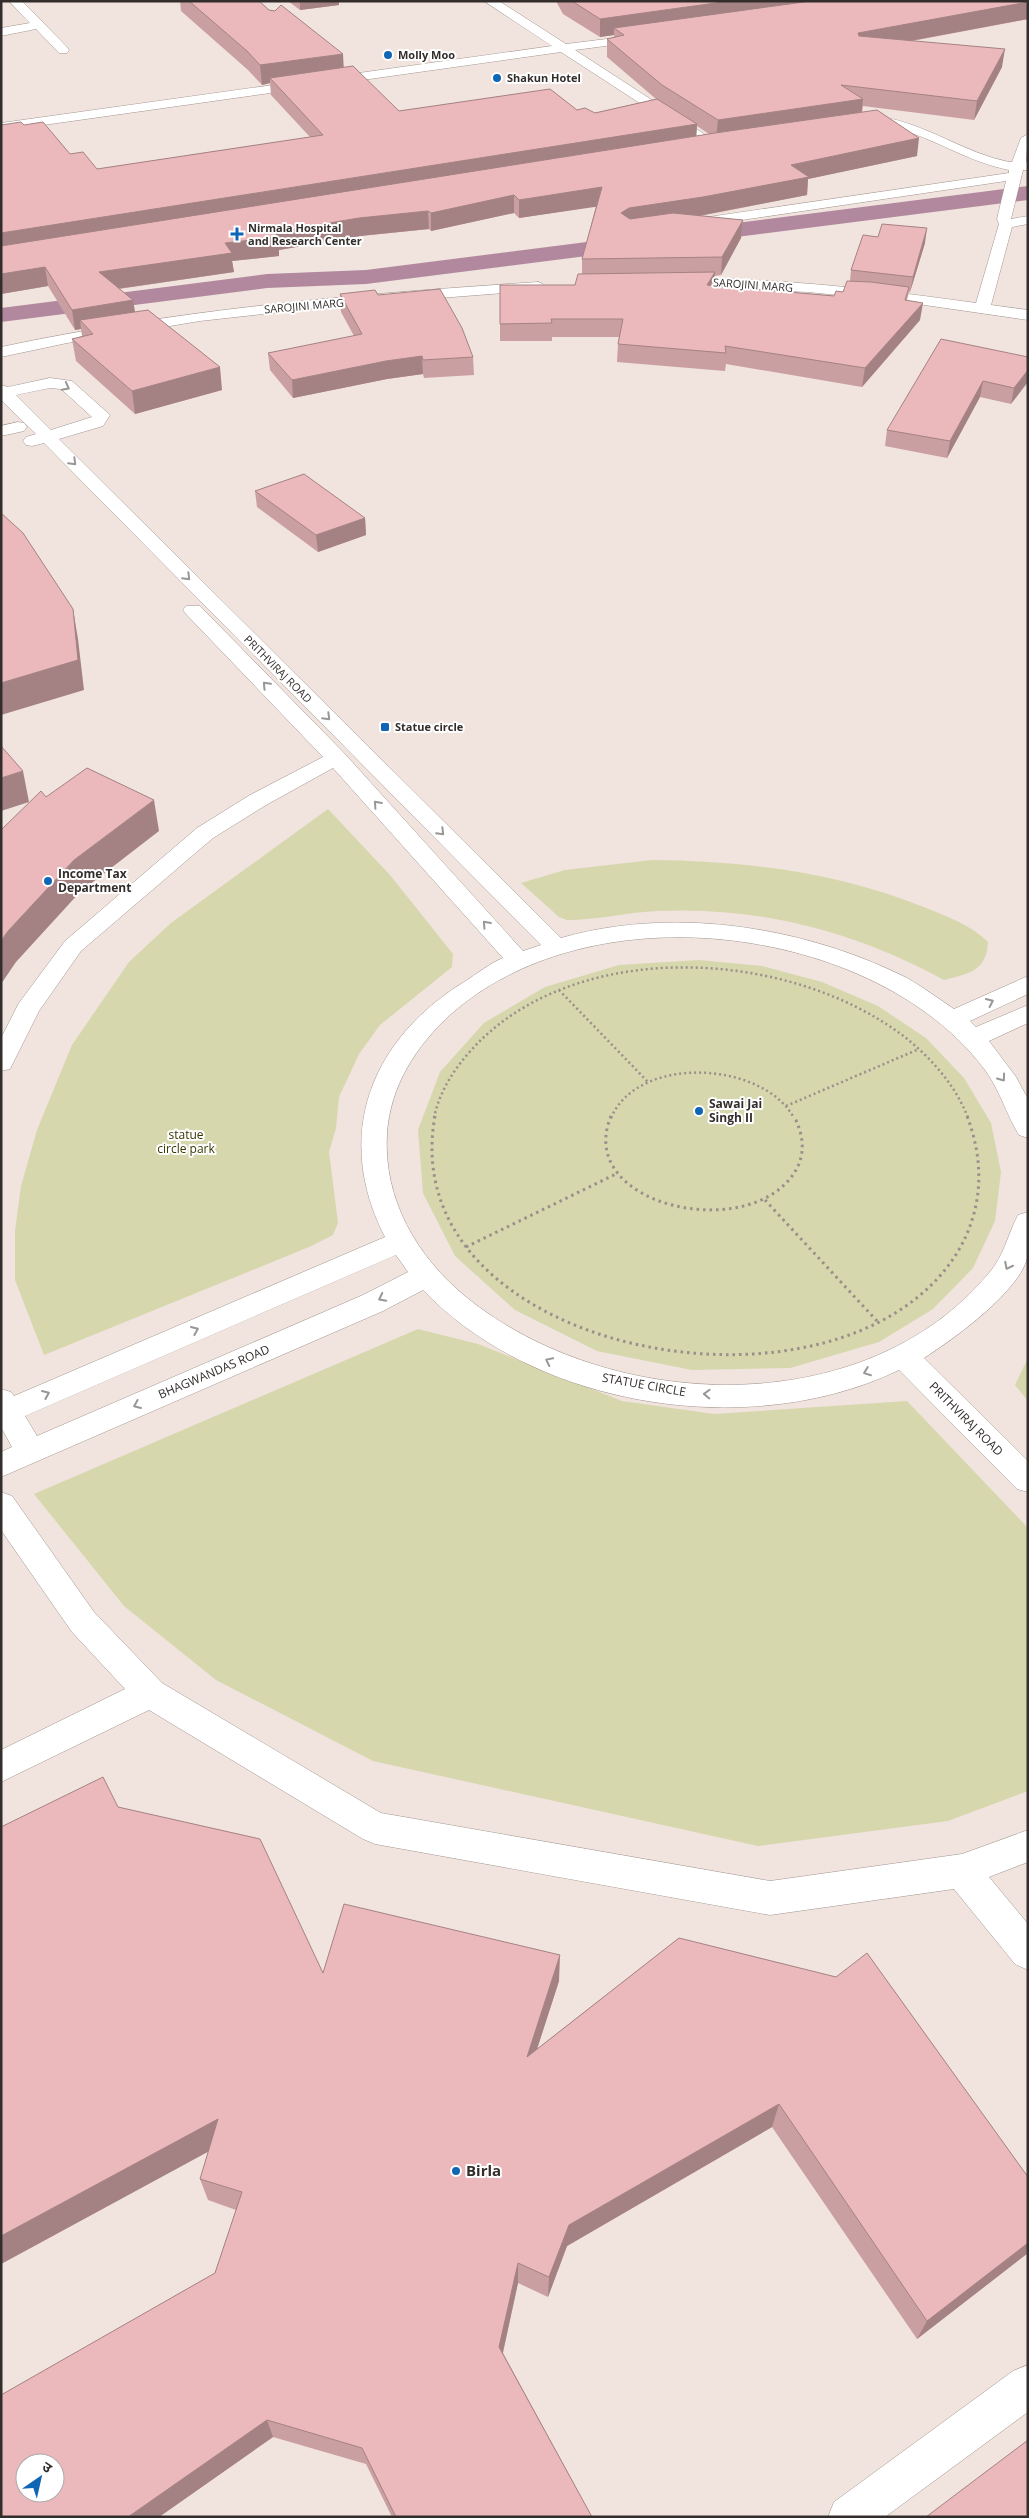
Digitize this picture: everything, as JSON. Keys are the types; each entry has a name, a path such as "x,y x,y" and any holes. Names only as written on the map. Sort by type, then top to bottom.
{"street":[{"path":"15,1 63,50"},
{"path":"490,1 562,49 719,145 695,148"},
{"path":"1,32 40,26"},
{"path":"1,127 660,35"},
{"path":"855,125 883,121 924,134 968,155 1018,173"},
{"path":"982,308 1028,138"},
{"path":"678,225 1018,173"},
{"path":"1005,222 1028,220"},
{"name":"SAROJINI MARG","path":"662,283 711,282 869,293 1028,315"},
{"name":"SAROJINI MARG","path":"1,352 38,343 224,313 434,294 552,286"},
{"path":"2,397 41,384 59,383 66,385 101,416 97,422 25,434"},
{"name":"PRITHVIRAJ ROAD","path":"2,397 25,434 336,758 519,960"},
{"name":"PRITHVIRAJ ROAD","path":"2,397 25,434 556,947"},
{"path":"1,1062 28,1009 73,946 205,833 258,800 336,758"},
{"name":"STATUE CIRCLE","path":"1028,1130 1006,1082 972,1039 952,1020 905,988 852,962 794,943 734,932 673,929 613,934 556,947 519,960 471,986 430,1018 399,1056 379,1099 372,1146 378,1194 400,1242 426,1276 462,1310 507,1340 557,1364 614,1382 675,1393 736,1396 796,1390 852,1377 904,1357 960,1322 1001,1279 1026,1231 1028,1222"},
{"path":"952,1020 1028,984"},
{"path":"972,1039 1028,1013"},
{"path":"30,1452 3,1408 400,1242"},
{"name":"BHAGWANDAS ROAD","path":"1,1465 373,1303 426,1276"},
{"name":"PRITHVIRAJ ROAD","path":"904,1357 1028,1480"},
{"path":"1,1505 84,1622 150,1693 375,1828 770,1898 962,1871 1028,1846"},
{"path":"1,1767 150,1693"},
{"path":"962,1871 1028,1952"},
{"path":"849,2517 1028,2386"}],"path":[{"path":"431,1130 434,1113 446,1082 466,1053 499,1023 522,1007 558,990 598,978 639,970 683,967 727,969 771,976 812,988 852,1004 888,1025 920,1049 942,1073 961,1099 974,1127 980,1156 981,1185 976,1214 967,1236 946,1269 921,1294 855,1332 815,1345 773,1353 728,1356 682,1354 638,1347 596,1335 556,1318 521,1297 490,1273 466,1247 445,1214 433,1180"},
{"path":"558,990 648,1082"},
{"path":"786,1106 920,1049"},
{"path":"683,1073 722,1074 758,1086 786,1106 796,1119 802,1134 804,1149 801,1164 793,1178 781,1190 766,1200 740,1208 712,1212 682,1208 656,1200 633,1186 618,1174 608,1153 605,1136 608,1120 617,1105 630,1092 648,1082 683,1073"},
{"path":"466,1247 618,1174"},
{"path":"766,1200 877,1321"}],"green space":[{"name":"statue circle park","path":"328,809 390,875 453,954 452,967 380,1025 359,1054 339,1097 336,1128 329,1152 338,1223 333,1235 309,1247 44,1355 15,1280 15,1231 21,1186 37,1130 72,1045 129,962 171,923"},
{"path":"652,860 757,866 825,877 859,885 926,908 959,922 988,942 987,952 975,970 944,980 877,948 806,926 769,918 733,913 658,911 567,920 559,917 521,883 565,870"},
{"path":"699,960 762,966 822,982 878,1006 926,1038 964,1078 991,1123 1001,1172 995,1221 973,1268 933,1309 879,1342 790,1368 692,1370 597,1351 515,1310 455,1256 423,1193 418,1130 440,1072 484,1023 545,987 619,965"},
{"path":"418,1329 478,1344 622,1401 714,1414 907,1401 1028,1528 1028,1791 948,1821 758,1846 373,1761 216,1680 124,1606 34,1494"},
{"path":"1028,1358 1028,1401 1015,1385"}],"building":[{"path":"189,1 259,1 269,10 275,11 281,5 343,54 260,65 247,51"},
{"path":"572,1 730,1 600,19"},
{"path":"811,1 1028,2 858,33 859,36 1005,49 977,101 841,85 863,99 718,120 662,85 607,39 624,35 614,28"},
{"path":"353,66 399,111 550,89 577,110 585,108 595,113 657,99 697,124 1,233 1,125 21,122 24,125 43,122 70,154 83,152 97,169 323,135 270,78"},
{"path":"877,110 919,138 791,165 809,177 703,197 629,208 621,213 630,219 673,213 743,220 722,257 582,259 602,187 519,200 514,195 431,213 428,211 359,218 275,232 278,237 225,243 232,253 99,272 133,300 72,310 45,267 1,274 1,246 715,133"},
{"path":"882,224 927,228 913,277 851,270 863,235 878,237"},
{"path":"715,272 707,285 834,296 836,291 843,292 847,281 871,282 909,287 905,300 923,303 865,368 725,346 726,353 618,344 623,319 551,319 552,323 500,324 500,285 575,285 578,274"},
{"path":"440,289 462,328 473,357 423,360 422,356 386,361 292,380 268,353 362,334 340,294 375,290 378,295"},
{"path":"148,310 220,367 132,391 72,339 93,334 80,320"},
{"path":"941,339 1028,357 1028,370 1014,388 983,381 950,441 887,430"},
{"path":"304,474 365,518 316,535 255,491"},
{"path":"1,513 23,533 73,609 78,660 1,683"},
{"path":"1,746 23,771 1,778"},
{"path":"87,768 154,800 74,860 1,941 1,830 41,791 46,797"},
{"name":"Birla","path":"103,1777 118,1807 260,1839 323,1973 344,1904 560,1955 527,2057 679,1938 836,1977 867,1953 1028,2177 1028,2243 927,2321 779,2104 569,2225 549,2277 518,2263 499,2347 592,2517 396,2517 362,2448 267,2420 128,2517 1,2517 1,2395 215,2273 242,2192 200,2179 218,2119 1,2236 1,1827"},
{"path":"1028,2440 1028,2517 926,2517"}],"waterway":[{"path":"1,315 267,281 366,277 1028,193"}],"place":[{"name":"Molly Moo","path":"388,55"},
{"name":"Shakun Hotel","path":"497,78"},
{"name":"Nirmala Hospital and Research Center","path":"237,234"},
{"name":"Statue circle","path":"385,727"},
{"name":"Income Tax Department","path":"48,881"},
{"name":"Sawai Jai Singh II","path":"699,1111"},
{"name":"Birla","path":"456,2171"}]}
